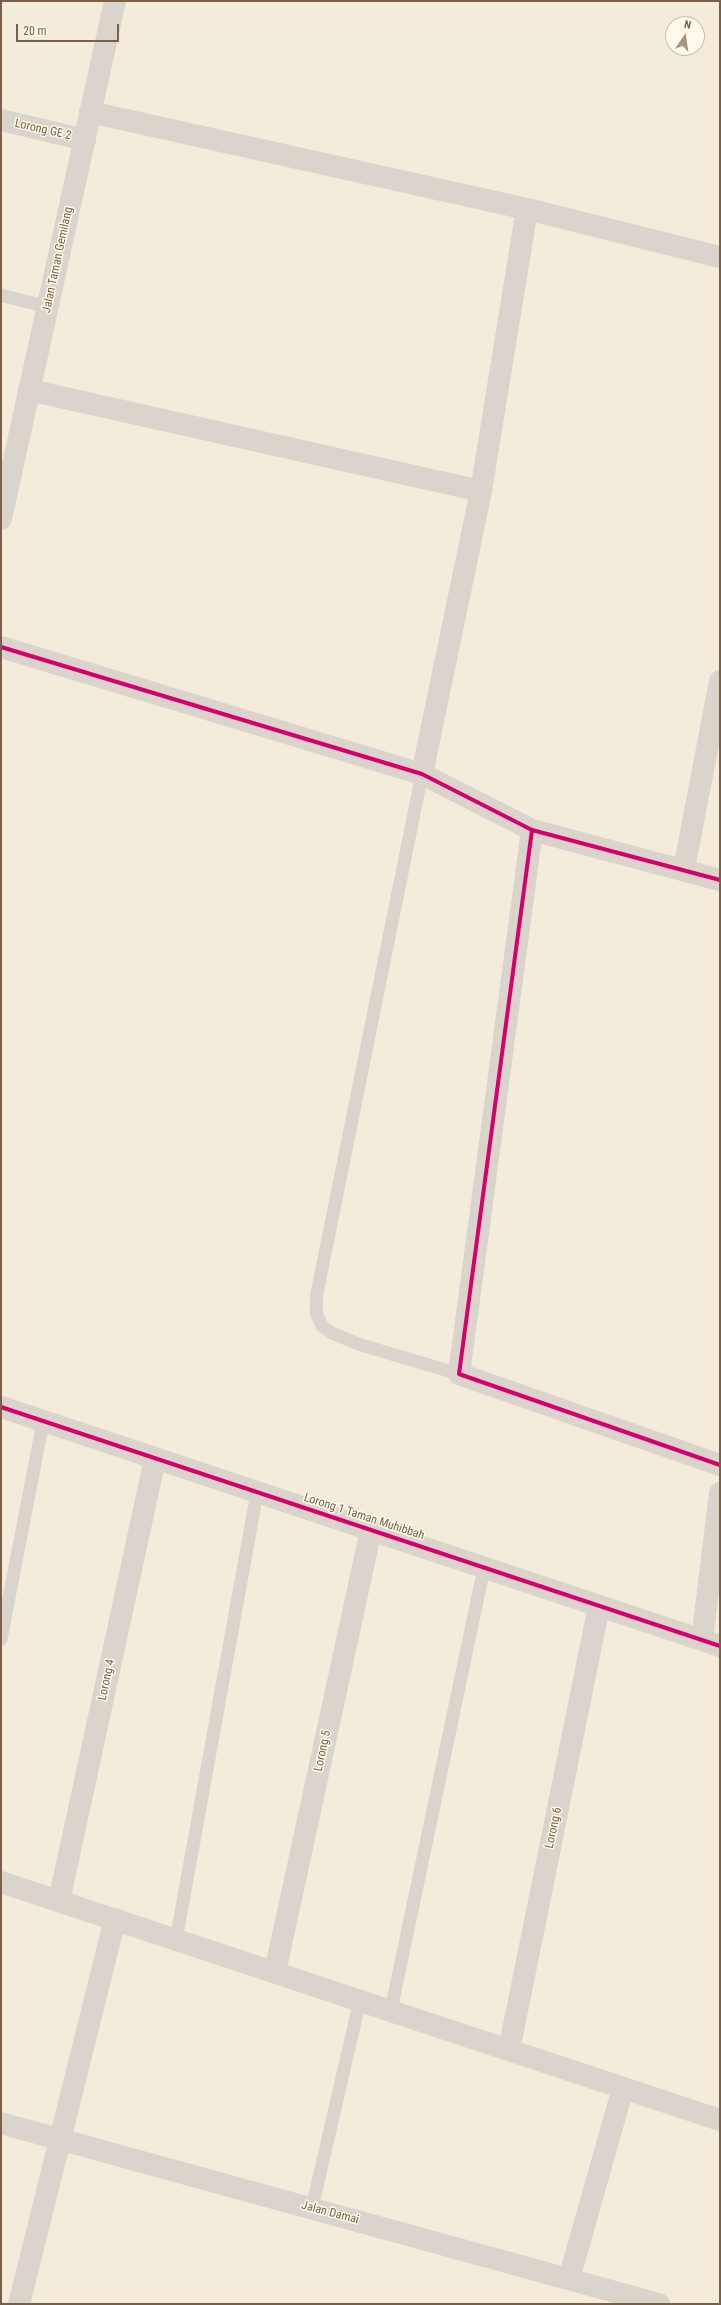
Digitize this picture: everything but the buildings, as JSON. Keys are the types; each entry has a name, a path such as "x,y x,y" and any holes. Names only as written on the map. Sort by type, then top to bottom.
{"street":[{"name":"Jalan Taman Gemilang","path":"1,519 115,1"},
{"path":"90,112 527,210 720,257"},
{"name":"Lorong GE 2","path":"1,120 85,140"},
{"path":"422,774 481,491 527,210"},
{"path":"29,390 481,491"},
{"path":"1,647 422,774 532,830 720,880"},
{"path":"684,870 720,681"},
{"path":"532,830 459,1374 720,1465"},
{"name":"Lorong 1 Taman Muhibbah","path":"1,1408 711,1643"},
{"name":"Lorong 4","path":"59,1901 155,1459"},
{"path":"711,1643 720,1493"},
{"name":"Lorong 5","path":"275,1972 371,1530"},
{"name":"Lorong 6","path":"509,2050 600,1606"},
{"path":"1,1882 720,2120"},
{"path":"19,2304 115,1919"},
{"path":"569,2280 623,2088"},
{"name":"Jalan Damai","path":"1,2123 656,2304"}],"lane":[{"path":"1,295 48,307"},
{"path":"422,774 317,1293 316,1313 322,1326 332,1333 361,1345 459,1374"},
{"path":"1,1639 44,1422"},
{"path":"176,1940 257,1493"},
{"path":"391,2010 484,1568"},
{"path":"312,2208 360,2000"}],"shaded area":[{"path":"1,1 720,1 720,2304 1,2304"}],"cycle path":[{"path":"1,647 422,774 532,830 720,880"},
{"path":"532,830 459,1374 720,1465"},
{"path":"1,1407 720,1646"}]}
